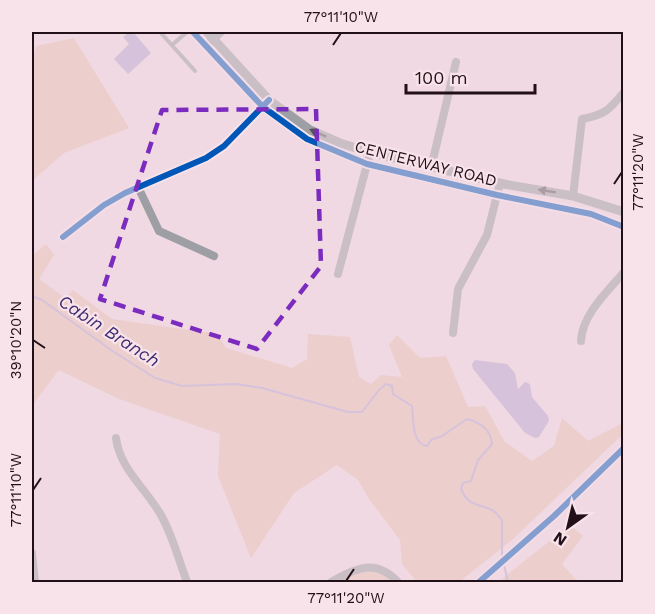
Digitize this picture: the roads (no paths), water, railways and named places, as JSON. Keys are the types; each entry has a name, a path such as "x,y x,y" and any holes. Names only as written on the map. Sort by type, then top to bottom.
{"street":[{"name":"CENTERWAY ROAD","path":"194,32 209,39 266,104 307,140 367,164 497,195 591,214 624,227"},
{"path":"209,39 221,32"},
{"path":"431,168 456,62"},
{"path":"573,196 582,119 597,117 609,110 624,92"},
{"name":"CENTERWAY ROAD","path":"266,104 310,130 370,153 500,183 573,196 624,212"},
{"path":"63,237 104,205 125,193 139,189 206,158 224,146 266,104"},
{"path":"338,274 370,153"},
{"path":"453,333 458,289 487,235 500,183"},
{"path":"139,189 159,231 214,256"},
{"path":"581,341 581,328 624,272"},
{"path":"116,438 117,450 123,464 151,498 164,519 187,582"},
{"path":"479,582 510,556 624,448"},
{"path":"32,553 35,582"},
{"path":"331,582 362,568 375,567 389,573 398,582"}],"lane":[{"path":"160,32 195,71"},
{"path":"172,45 187,32"}],"waterway":[{"name":"Cabin Branch","path":"32,296 42,300 111,350 155,378 182,386 236,384 262,388 348,412 362,412 386,384 392,386 393,394 412,406 416,436 422,444 427,446 431,440 442,436 467,419 476,422 490,435 492,444 478,460 471,481 463,483 461,489 470,501 492,510 502,520 502,556"},
{"name":"Cabin Branch","path":"504,565 508,582"}]}
